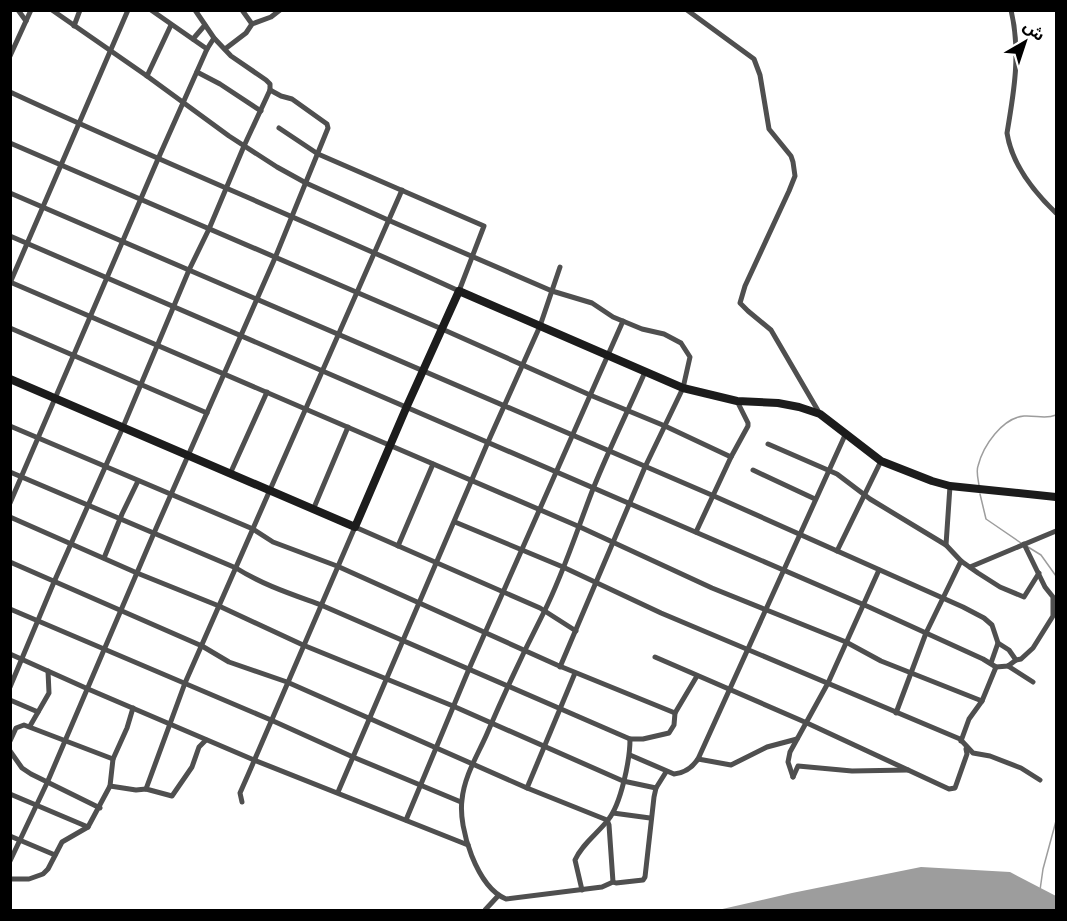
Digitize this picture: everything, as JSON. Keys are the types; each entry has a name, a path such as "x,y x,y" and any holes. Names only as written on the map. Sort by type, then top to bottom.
{"street":[{"path":"18,10 26,21"},
{"path":"10,56 31,10"},
{"path":"52,10 183,101 243,146 306,183 552,291 592,303 623,321 642,329 664,334 681,343 687,350 690,363 683,388 645,467 560,667"},
{"path":"74,26 80,10"},
{"path":"128,10 11,282 580,526 766,611 846,642 881,662 982,701"},
{"path":"151,10 207,49"},
{"path":"10,687 243,146 270,90 270,84 266,80 238,63 214,38 195,10"},
{"path":"242,10 252,24"},
{"path":"225,49 246,33 252,24 280,10"},
{"path":"687,10 754,59 760,75 769,129 794,162 795,176 745,286 740,303 771,330 820,414"},
{"path":"1011,10 1016,38 1016,73 1007,133 1009,143 1013,157 1029,182 1042,200 1056,213"},
{"path":"147,76 171,25"},
{"path":"193,39 205,25"},
{"path":"10,503 183,101 214,38"},
{"path":"197,72 261,111"},
{"path":"10,861 47,783 225,374 328,126 292,99 270,90"},
{"path":"10,92 683,388 737,401 778,403 820,414 881,461 897,469 950,486 1056,498"},
{"path":"242,802 240,793 406,406 459,291 484,226 318,154 279,128"},
{"path":"10,143 665,426 731,457"},
{"path":"146,789 185,683 402,190"},
{"path":"10,193 714,496 984,618 992,625 998,643 982,701 969,719 960,739"},
{"path":"10,236 594,487 862,604 993,665 1008,666 1033,682"},
{"path":"338,792 540,326 554,279 560,267"},
{"path":"406,820 469,669 623,321"},
{"path":"10,328 207,413"},
{"path":"645,372 594,487 545,610 507,685 473,764 461,802 463,829 476,865 498,896 512,899 602,887 613,882 645,878 650,818 656,788 666,772"},
{"path":"10,379 545,610 576,631"},
{"path":"230,474 267,392"},
{"path":"696,532 748,423 737,401"},
{"path":"10,426 253,529 273,542 338,566 560,667 675,713"},
{"path":"313,510 348,427"},
{"path":"630,755 666,772 681,774 698,759 846,433"},
{"path":"768,444 847,480 864,494 946,546 961,561 1000,587 1023,597 1039,573"},
{"path":"837,551 881,461"},
{"path":"398,546 433,464"},
{"path":"753,470 815,500"},
{"path":"10,472 236,568 255,580 321,605 630,739 643,739 669,733 674,725 675,713 697,676"},
{"path":"104,558 138,481"},
{"path":"946,546 950,486"},
{"path":"10,517 219,606 303,645 453,706 544,748 623,781 656,788"},
{"path":"455,522 597,582 661,613 960,739 972,753 990,756 1021,768 1040,780"},
{"path":"970,567 1056,531"},
{"path":"1008,666 1025,657 1053,616 1054,599 1023,544"},
{"path":"896,713 926,633 961,561"},
{"path":"10,562 202,646 229,662 287,682 527,788 608,820"},
{"path":"879,570 828,683 796,739 788,762 793,777 798,766 872,772 909,770"},
{"path":"10,609 271,720 353,758 461,802"},
{"path":"998,643 1009,650 1016,660"},
{"path":"10,654 206,740 468,845"},
{"path":"655,657 807,723 949,789 955,788 968,754 960,739"},
{"path":"30,726 49,693 48,670"},
{"path":"527,788 575,673"},
{"path":"10,700 38,712"},
{"path":"10,879 29,879 43,874 66,838 83,832 88,827 110,786 113,759 133,708"},
{"path":"10,741 17,727 30,726 113,759"},
{"path":"582,890 575,860 582,848 613,813 630,755 630,739"},
{"path":"698,759 731,765 767,747 796,739"},
{"path":"110,786 146,789 172,796 192,767 200,747 206,740"},
{"path":"10,751 22,768 47,783 100,808"},
{"path":"10,794 88,827"},
{"path":"613,813 650,818"},
{"path":"608,820 613,882"},
{"path":"10,836 55,855"},
{"path":"485,910 498,896"}],"shaded area":[{"path":"921,867 1010,872 1056,896 1056,910 718,910 792,893"}],"waterway":[{"path":"979,485 977,470 984,450 1001,427 1024,416 1056,415"},
{"path":"980,494 986,519 1021,543"},
{"path":"1028,547 1041,555 1056,576"},
{"path":"1040,890 1043,869 1056,821"}]}
